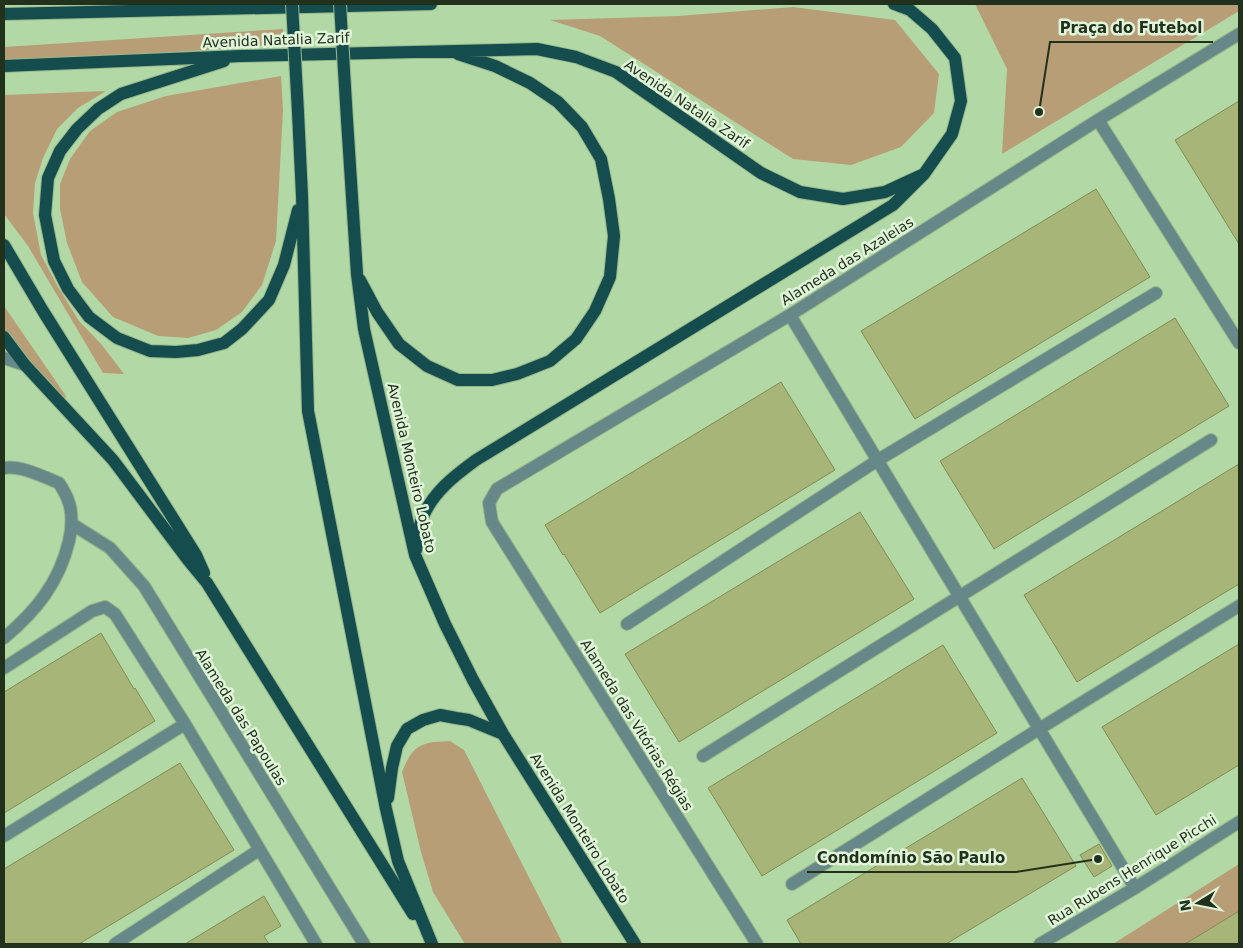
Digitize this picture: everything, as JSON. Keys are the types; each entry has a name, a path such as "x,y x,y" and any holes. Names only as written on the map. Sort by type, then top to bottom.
{"main road":[{"path":"292,4 302,196 308,411 386,809 398,861 432,944"},
{"name":"Avenida Monteiro Lobato","path":"340,4 357,274 364,329 415,555 445,624 503,734 635,944"},
{"path":"4,14 430,4"},
{"path":"415,555 422,520 434,496 462,470 493,449 893,205 924,174 952,134 961,101 955,58 932,29 910,10 894,4"},
{"name":"Avenida Natalia Zarif","path":"4,66 241,56 536,49 576,56 616,72 761,173 800,192 844,199 885,192 924,174"},
{"path":"357,274 377,312 399,344 427,366 458,380 492,380 517,374 550,361 576,339 595,311 610,277 614,236 609,199 601,159 582,127 558,102 530,83 495,66 448,50"},
{"path":"241,56 121,94 98,109 77,129 60,151 48,178 45,215 54,261 68,289 89,317 117,338 150,350 176,352 198,350 224,343 242,330 269,300 284,265 302,196"},
{"path":"4,245 43,311 196,555 208,583 432,944"},
{"path":"4,337 25,365 113,460 188,560 208,583"},
{"path":"386,809 397,746 407,729 423,720 440,716 469,720 503,734"}],"street":[{"name":"Alameda das Azaleias","path":"492,522 489,502 497,488 790,315 1098,120 1239,34"},
{"path":"1098,120 1239,343"},
{"path":"626,624 878,460 1156,294"},
{"path":"790,315 1135,888"},
{"path":"4,358 25,365"},
{"path":"704,756 1211,440"},
{"path":"4,638 36,607 58,576 72,524 69,500 59,483 18,468 5,467"},
{"name":"Alameda das Vitórias Régias","path":"492,522 757,944"},
{"name":"Alameda das Papoulas","path":"72,524 110,548 144,586 364,944"},
{"path":"792,884 1239,606"},
{"path":"4,668 92,611 105,607 115,614 185,724 316,944"},
{"path":"4,836 185,724"},
{"name":"Rua Rubens Henrique Picchi","path":"1040,944 1135,888 1239,822"},
{"path":"115,944 260,850"}],"shaded area":[{"path":"975,4 1239,4 1239,11 1002,154 1007,69"},
{"path":"793,7 895,20 939,74 934,113 901,147 851,165 793,159 600,36 550,20 678,16"},
{"path":"283,29 283,44 4,63 4,47"},
{"path":"281,76 283,110 276,241 262,285 242,312 216,330 188,338 158,336 113,317 82,282 67,243 60,209 60,184 70,159 90,131 117,112 166,96"},
{"path":"106,91 78,108 57,129 43,158 35,183 33,213 41,255 58,287 79,321 102,345 124,374 103,373 28,246 4,214 4,95"},
{"path":"4,306 66,396 64,400 4,342"},
{"path":"450,741 464,750 563,944 465,944 433,892 421,852 402,772 410,755 420,746 432,742"},
{"path":"1239,864 1239,944 1113,944"}],"building":[{"path":"1239,101 1239,244 1175,140"},
{"path":"1096,189 1150,277 915,419 861,331"},
{"path":"1175,318 1229,406 994,549 940,461"},
{"path":"781,382 835,470 600,613 545,525"},
{"path":"1239,464 1239,584 1077,682 1024,595"},
{"path":"860,512 914,599 679,742 625,654"},
{"path":"101,633 155,721 4,813 4,692"},
{"path":"1239,644 1239,765 1156,815 1102,727"},
{"path":"943,645 997,733 762,876 708,788"},
{"path":"180,763 234,850 79,944 4,944 4,869"},
{"path":"1022,778 1076,866 946,944 801,944 787,920"},
{"path":"1099,844 1112,866 1094,877 1080,855"},
{"path":"264,896 281,926 264,936 269,944 185,944"},
{"path":"1239,911 1239,944 1185,944"}],"place":[{"name":"Praça do Futebol","path":"1039,112"},
{"name":"Condomínio São Paulo","path":"1098,859"}]}
